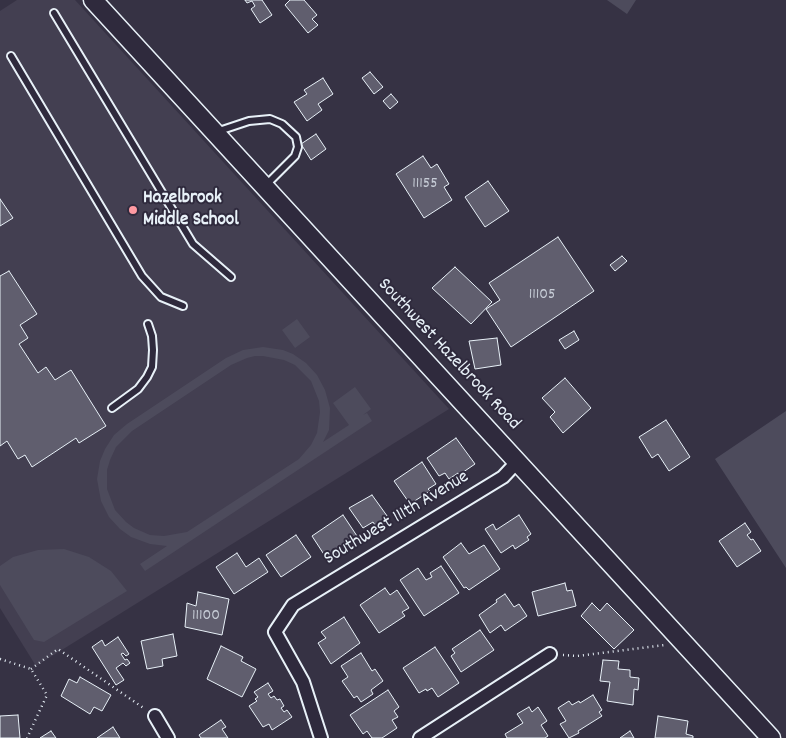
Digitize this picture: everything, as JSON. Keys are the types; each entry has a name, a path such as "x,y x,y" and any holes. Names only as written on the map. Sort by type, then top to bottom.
{"street":[{"name":"Southwest Hazelbrook Road","path":"93,0 771,738"},
{"name":"Southwest 111th Avenue","path":"321,738 303,682 274,632 293,605 503,477 517,462"},
{"path":"420,738 550,654"},
{"path":"154,716 168,738"}],"lane":[{"path":"54,13 193,244 231,277"},
{"path":"10,56 142,276 162,297 183,306"},
{"path":"215,132 249,121 270,119 282,124 296,137 298,147 295,156 264,186"},
{"path":"112,408 138,390 152,367 152,336 148,324"}],"path":[{"path":"550,654 577,656 666,645 676,633"},
{"path":"31,669 58,649 154,716"},
{"path":"0,659 31,669 47,695 27,738"}],"shaded area":[{"name":"Hazelbrook Middle School","path":"17,0 75,0 449,409 36,666 0,608 0,11"},
{"path":"607,0 636,0 627,14"},
{"path":"297,319 310,337 295,348 282,330"},
{"path":"263,347 283,350 306,363 317,375 325,390 330,408 329,430 323,442 349,425 333,403 355,387 371,409 363,415 367,413 372,421 145,571 140,564 167,546 150,544 131,537 109,517 101,501 97,479 100,461 105,449 114,435 127,424 226,358 243,350","holes":["263,356 284,360 295,365 311,381 319,401 320,412 317,433 311,445 299,459 187,532 164,536 150,535 126,522 115,510 107,489 107,470 116,447 132,431 231,365 247,358"]},
{"path":"786,411 786,568 715,459"},
{"path":"64,549 89,557 111,571 127,591 44,642 34,640 0,585 0,566 13,557 38,550"}],"building":[{"path":"245,0 262,0 272,15 260,23 251,9 255,6 252,1 247,3"},
{"path":"290,0 304,0 317,15 312,19 318,25 308,33 285,5"},
{"path":"370,72 383,87 374,94 362,78"},
{"path":"323,78 333,94 318,104 322,110 307,121 294,102 307,94 304,90"},
{"path":"391,94 398,102 390,109 383,101"},
{"path":"316,134 326,149 311,160 301,144"},
{"path":"423,156 431,168 437,164 449,184 444,187 452,200 424,218 396,174"},
{"path":"488,181 509,211 485,227 465,197"},
{"path":"0,199 13,218 0,226"},
{"path":"558,237 594,291 511,347 486,309 500,300 489,283"},
{"path":"622,256 627,261 615,271 610,265"},
{"path":"455,267 492,302 471,324 432,288"},
{"path":"9,271 37,314 20,325 28,338 19,344 38,373 46,367 55,380 71,370 106,426 79,443 76,438 32,467 25,455 18,459 7,441 0,446 0,276"},
{"path":"574,331 579,340 565,349 559,340"},
{"path":"497,338 501,365 475,369 469,341"},
{"path":"565,378 591,408 563,433 550,417 555,412 542,398"},
{"path":"666,420 690,457 669,471 658,454 652,458 639,437"},
{"path":"456,438 475,464 459,475 458,473 449,479 445,473 439,476 427,458"},
{"path":"422,462 436,484 428,489 430,491 410,504 394,481"},
{"path":"372,495 390,520 377,528 373,522 363,528 349,508"},
{"path":"343,515 357,536 345,544 347,548 335,556 331,552 325,556 312,536"},
{"path":"519,515 531,534 527,537 529,540 515,549 513,545 501,553 485,529 493,524 496,530"},
{"path":"745,523 751,532 747,535 751,540 753,539 761,551 737,567 719,541"},
{"path":"296,535 311,557 281,577 266,555"},
{"path":"461,543 469,554 484,545 500,569 469,590 466,587 464,588 443,557"},
{"path":"237,553 246,567 259,558 268,572 234,594 216,567"},
{"path":"441,566 459,593 424,616 400,580 418,568 426,580 432,577 430,573"},
{"path":"565,583 567,591 572,590 576,606 538,616 532,592"},
{"path":"385,588 390,595 397,590 409,608 402,612 405,616 379,633 360,605"},
{"path":"198,592 229,599 222,635 185,627 187,603 196,606"},
{"path":"505,594 514,607 519,604 527,616 505,631 501,625 490,633 479,615"},
{"path":"592,603 600,611 607,603 634,630 614,649 581,616"},
{"path":"344,617 360,643 331,664 318,643 326,638 321,632"},
{"path":"480,630 494,650 461,672 451,656 455,653 452,649"},
{"path":"173,634 177,656 162,659 163,666 147,669 141,641"},
{"path":"118,637 129,654 126,656 123,653 121,654 130,663 126,666 123,663 116,668 124,680 116,685 92,647 102,640 105,646"},
{"path":"221,646 243,657 241,661 256,669 242,697 207,679"},
{"path":"435,647 459,683 438,697 432,688 419,693 403,668"},
{"path":"361,653 372,671 375,669 383,681 371,690 373,694 361,702 357,696 354,698 342,681 348,677 341,666"},
{"path":"603,660 619,661 618,669 630,670 630,677 639,678 638,690 634,689 633,705 607,701 610,682 600,681"},
{"path":"80,677 111,695 102,711 94,707 90,714 61,696 69,679 77,683"},
{"path":"268,683 273,691 268,694 271,698 274,696 277,700 280,699 284,706 281,708 284,712 287,710 292,717 272,730 269,724 263,727 249,706 257,701 255,699 258,697 254,692"},
{"path":"388,690 399,707 394,711 398,717 392,720 397,728 382,738 372,738 367,731 363,734 350,715"},
{"path":"593,695 602,710 599,712 602,716 569,738 560,724 566,721 558,708 569,701 572,705 579,701 580,703"},
{"path":"529,707 532,712 538,707 547,721 541,725 548,736 545,738 507,738 505,734 523,723 517,714"},
{"path":"18,715 20,738 0,738 0,716"},
{"path":"658,716 688,721 686,734 693,736 693,738 655,738"},
{"path":"221,720 226,727 222,729 228,738 201,738 199,735"},
{"path":"113,727 120,738 97,738"},
{"path":"51,731 56,738 40,738"},
{"path":"630,731 634,738 620,738"}],"place":[{"name":"Hazelbrook Middle School","path":"133,210"}]}
